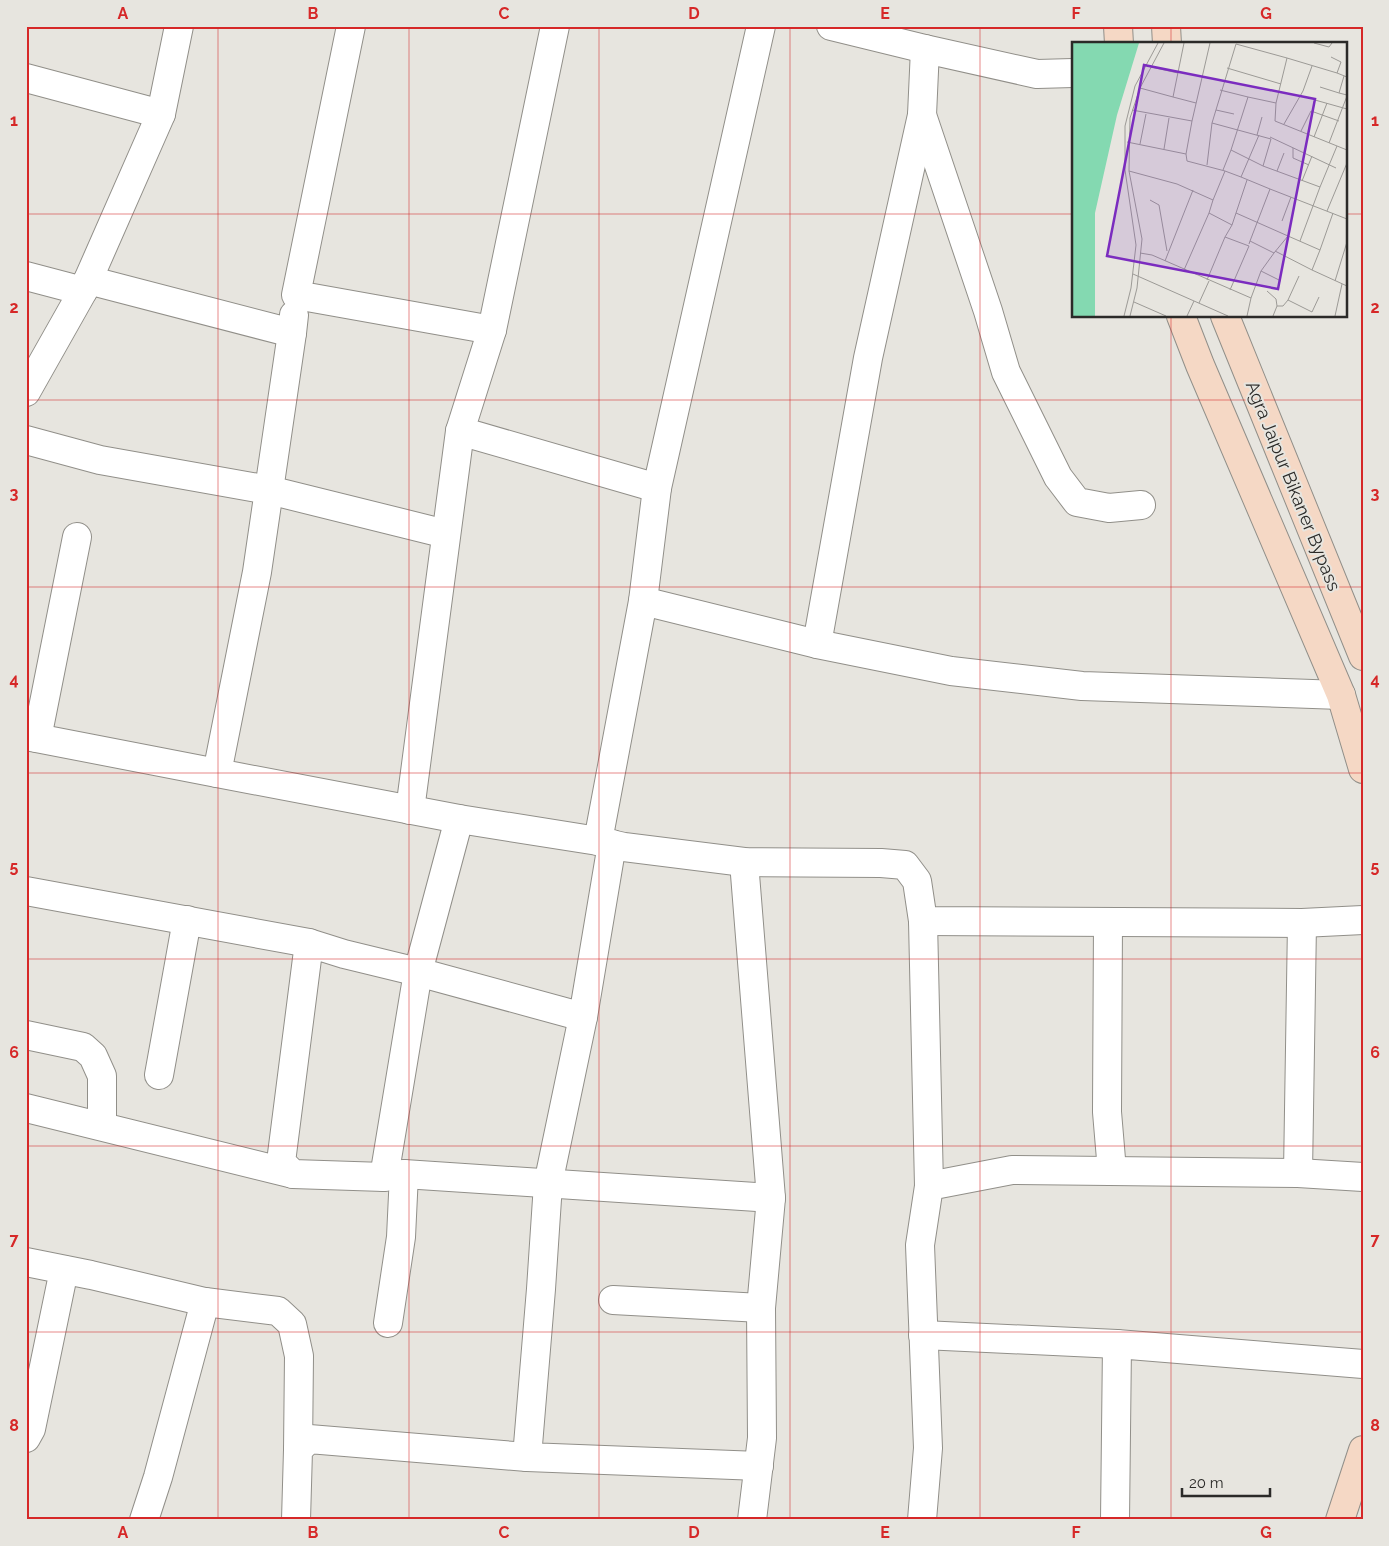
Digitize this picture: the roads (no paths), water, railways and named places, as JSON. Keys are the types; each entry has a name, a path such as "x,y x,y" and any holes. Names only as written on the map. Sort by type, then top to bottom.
{"main road":[{"path":"1118,26 1119,42"},
{"path":"1166,26 1167,42"},
{"path":"1182,318 1341,695 1363,769"},
{"name":"Agra Jaipur Bikaner Bypass","path":"1226,318 1363,656"},
{"path":"1340,1520 1363,1450"}],"street":[{"path":"26,392 86,286 161,114 178,26"},
{"path":"217,773 257,572 296,295 351,26"},
{"path":"410,810 460,431 492,330 555,26"},
{"path":"527,1457 548,1184 583,1017 605,843 643,601 657,488 761,26"},
{"path":"831,26 1037,74 1072,73"},
{"path":"817,644 868,358 922,115 925,49"},
{"path":"26,78 161,114"},
{"path":"922,115 988,311 1006,372 1058,477 1077,502 1109,508 1140,505"},
{"path":"26,276 86,286 292,333"},
{"path":"296,295 492,330"},
{"path":"460,431 657,488"},
{"path":"26,440 100,460 269,490 446,534"},
{"path":"76,537 32,737 410,810 605,843 744,862 882,863 905,866 917,881 923,921 929,1186 920,1246 928,1448 922,1520"},
{"path":"643,601 817,644 951,671 1082,686 1341,695"},
{"path":"388,1323 401,1237 394,1176 418,972 459,819"},
{"path":"744,862 771,1198 760,1308 762,1438 752,1520"},
{"path":"26,890 309,943 583,1017"},
{"path":"159,1075 187,920"},
{"path":"923,921 1302,923 1363,920"},
{"path":"1108,922 1107,1112 1112,1171"},
{"path":"1298,1172 1302,923"},
{"path":"293,1174 281,1162 309,943"},
{"path":"26,1035 83,1047 93,1056 102,1076 102,1126"},
{"path":"26,1108 293,1174 394,1176 771,1198"},
{"path":"929,1186 1012,1170 1298,1172 1363,1177"},
{"path":"26,1262 205,1302 278,1311 292,1324 300,1356 296,1520"},
{"path":"26,1438 31,1429 64,1270"},
{"path":"613,1300 760,1308"},
{"path":"144,1520 158,1476 205,1302"},
{"path":"924,1335 1117,1344 1363,1364"},
{"path":"1114,1520 1117,1344"},
{"path":"298,1450 309,1439 527,1457 758,1466"}]}
